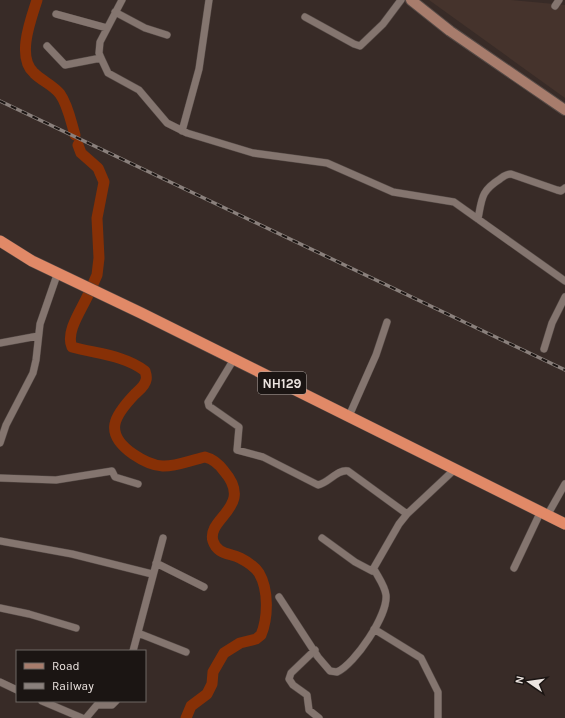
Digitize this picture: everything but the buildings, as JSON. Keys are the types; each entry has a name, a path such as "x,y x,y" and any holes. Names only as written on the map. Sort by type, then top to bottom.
{"highway":[{"name":"NH129","path":"0,241 32,261 58,272 565,524"}],"main road":[{"path":"411,0 450,32 565,110"}],"street":[{"path":"122,0 99,47 101,58 108,73 139,90 164,121 182,130 253,153 327,163 393,192 448,200 478,219 565,281"},
{"path":"182,130 198,72 209,0"},
{"path":"305,17 360,46 383,24 401,0"},
{"path":"115,12 146,29 167,35"},
{"path":"56,14 107,28"},
{"path":"47,46 64,65 101,58"},
{"path":"478,219 483,192 488,186 506,175 511,174 561,191 565,188"},
{"path":"0,443 6,425 33,373 36,360 38,336 44,308 58,272"},
{"path":"544,349 552,323 565,297"},
{"path":"349,416 376,355 387,322"},
{"path":"0,343 38,336"},
{"path":"234,359 208,402 209,406 240,427 237,450 263,457 318,485 328,481 341,471 348,471 407,514"},
{"path":"322,538 370,572 374,569 399,524 407,514 455,469"},
{"path":"0,478 56,480 112,471 115,477 138,484"},
{"path":"514,568 545,513 565,484"},
{"path":"133,650 152,574 163,538"},
{"path":"0,541 72,554 152,574"},
{"path":"156,563 204,587"},
{"path":"279,597 325,666 330,670 337,672 347,666 356,657 374,629 386,600 384,588 374,569"},
{"path":"0,608 29,614 76,628"},
{"path":"374,629 418,655 424,662 438,692 438,718"},
{"path":"138,633 186,652"},
{"path":"315,650 291,673 289,679 293,685 307,695 309,710 319,718"},
{"path":"0,682 16,690"},
{"path":"44,702 82,718"},
{"path":"86,718 97,705 112,705 115,702"}],"shaded area":[{"path":"429,0 511,0 565,5 565,98"}],"waterway":[{"path":"37,0 26,38 26,58 34,73 54,88 63,98 75,135"},
{"path":"78,145 81,153 98,168 104,182 97,218 99,258 97,275 93,284"},
{"path":"88,295 72,328 70,341 72,347 128,361 145,371 146,374 146,379 142,388 128,402 117,417 115,432 118,439 133,454 152,464 160,466 176,465 205,457 213,460 220,466 232,483 234,494 228,511 216,525 213,533 213,541 220,551 248,562 259,573 265,587 266,612 261,635 256,639 240,643 224,653 213,672 212,684 207,694 191,706 186,718"}],"railway":[{"path":"0,101 565,370"}]}
